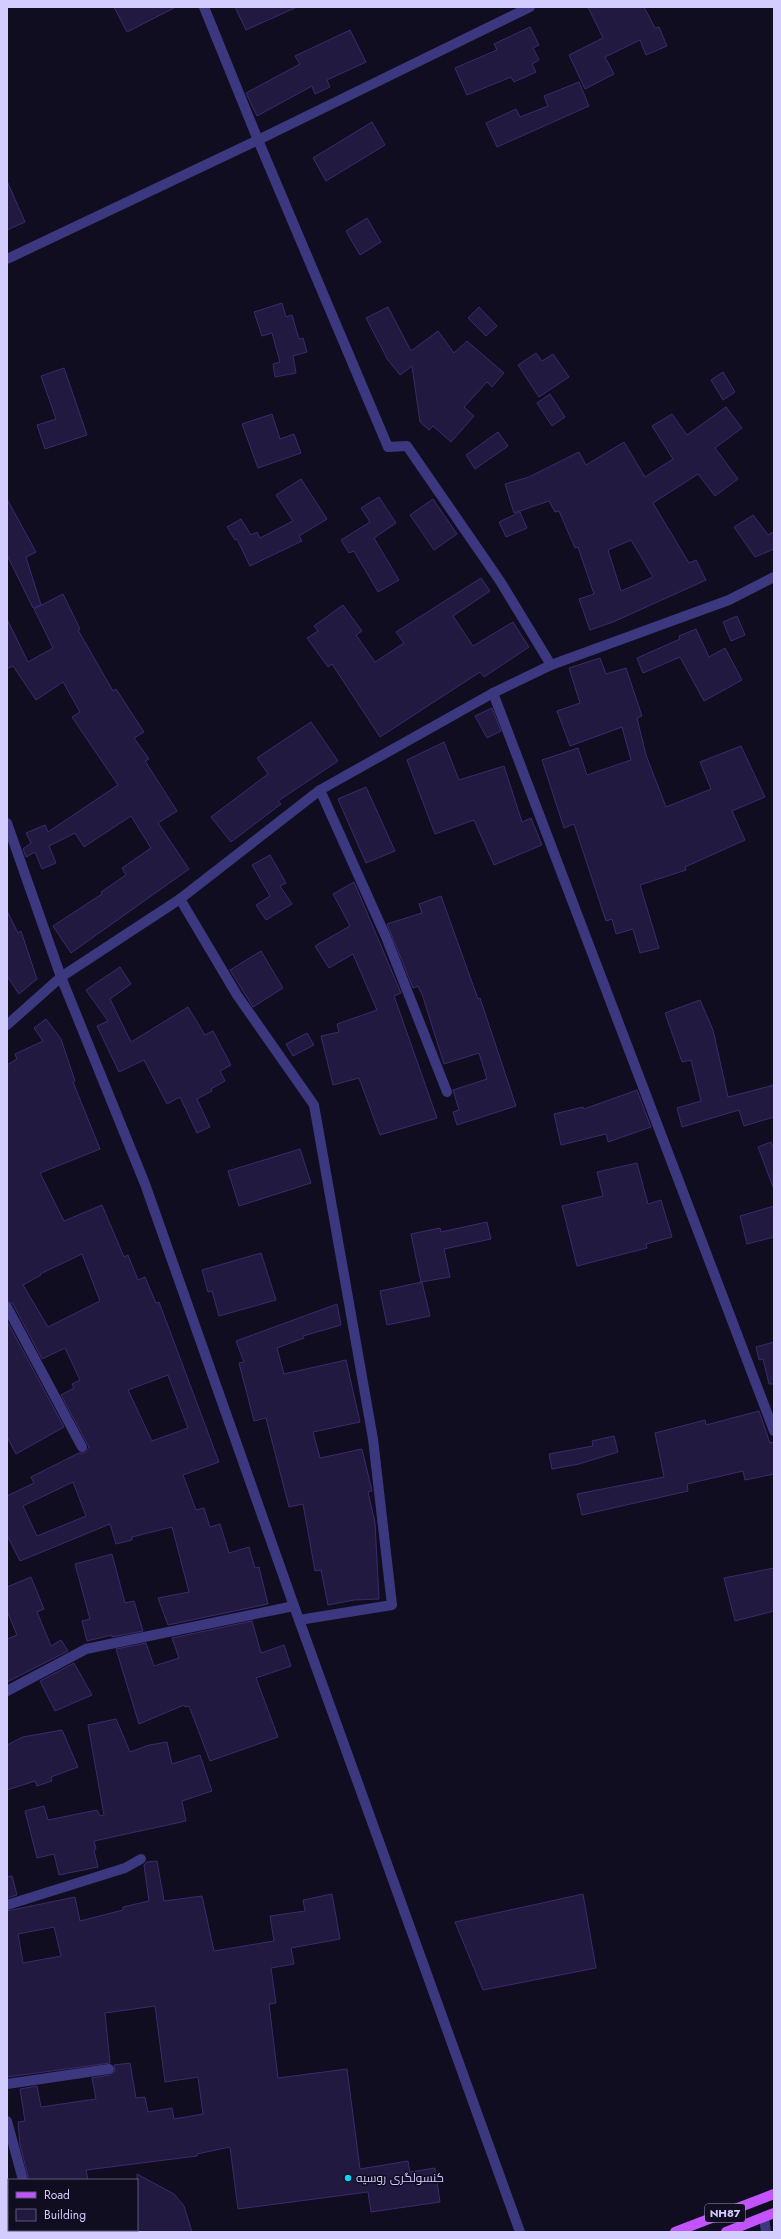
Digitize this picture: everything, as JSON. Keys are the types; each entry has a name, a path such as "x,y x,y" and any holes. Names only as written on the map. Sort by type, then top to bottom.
{"main road":[{"name":"NH87","path":"675,2232 774,2194"},
{"name":"NH87","path":"726,2232 769,2215"}],"street":[{"path":"204,7 258,140 388,447 407,446 500,581 551,664"},
{"path":"7,259 258,140 530,7"},
{"path":"7,1025 61,977 180,899 320,790 493,693 551,664 730,600 774,577"},
{"path":"493,693 774,1431"},
{"path":"320,790 386,937 448,1092"},
{"path":"7,823 61,977 145,1184 299,1620 520,2232"},
{"path":"180,899 237,995 314,1105 373,1439 392,1605 299,1620"},
{"path":"7,1308 82,1447"},
{"path":"7,1691 86,1648 294,1606"},
{"path":"7,1905 125,1868 141,1859"},
{"path":"7,2084 109,2069"},
{"path":"7,2121 23,2179"},
{"path":"766,2232 769,2215"}],"building":[{"path":"114,7 176,7 127,32"},
{"path":"235,7 297,7 246,30"},
{"path":"588,7 644,7 655,28 659,27 667,46 646,55 640,40 605,57 614,74 585,89 569,55 603,38"},
{"path":"530,27 539,45 533,48 539,60 532,64 536,72 514,82 511,77 467,95 455,68 497,50 494,44"},
{"path":"350,30 366,62 327,80 330,87 315,94 312,86 257,116 246,93 300,64 295,56"},
{"path":"579,82 589,106 497,147 486,123 516,109 520,117 548,106 544,96"},
{"path":"372,122 385,145 326,181 313,158"},
{"path":"7,181 25,222 7,230"},
{"path":"367,218 381,242 360,255 346,231"},
{"path":"282,303 286,317 292,315 299,339 303,338 307,352 293,356 296,373 275,377 273,364 280,362 272,333 262,336 254,312"},
{"path":"388,307 411,351 438,331 454,353 467,341 504,373 492,387 487,382 464,407 474,416 451,442 433,426 429,430 420,422 412,366 400,375 388,360 366,318"},
{"path":"479,307 497,326 486,336 468,318"},
{"path":"536,353 542,361 553,354 569,377 539,397 518,365"},
{"path":"64,368 87,435 45,449 37,425 56,419 41,376"},
{"path":"723,372 735,392 723,400 711,380"},
{"path":"550,394 565,417 552,426 537,403"},
{"path":"726,407 742,428 715,448 738,479 715,496 698,474 653,503 689,563 696,560 706,580 613,622 590,630 579,599 594,594 578,547 575,548 559,511 555,512 549,501 514,513 505,484 529,477 579,452 586,465 624,442 645,477 673,459 652,426 672,414 687,435","holes":["631,540 653,577 621,591 608,550"]},
{"path":"272,414 280,439 294,434 301,453 258,468 242,424"},
{"path":"498,432 508,446 475,469 466,455"},
{"path":"301,479 327,519 299,536 302,541 250,566 237,539 235,540 227,527 241,519 251,535 257,532 260,538 293,521 276,495"},
{"path":"379,497 396,523 374,538 399,580 378,592 354,551 349,553 341,540 370,522 361,508"},
{"path":"7,499 36,552 26,557 41,605 33,608 7,555"},
{"path":"433,499 457,534 434,550 410,515"},
{"path":"520,512 527,528 506,537 499,522"},
{"path":"753,515 768,535 774,532 774,549 755,557 734,527"},
{"path":"481,578 490,591 453,616 473,646 513,622 529,647 484,677 480,672 380,737 332,664 328,667 307,638 318,631 314,626 343,605 362,631 356,635 375,662 404,643 396,632"},
{"path":"63,594 80,629 78,630 113,691 116,689 144,732 134,738 149,759 145,761 177,811 158,823 189,869 71,953 53,926 102,894 101,892 126,875 122,868 151,848 131,816 84,847 75,833 49,846 56,863 42,869 35,852 26,857 23,849 31,843 26,833 45,825 48,832 118,785 72,717 80,712 63,682 36,700 13,666 7,669 7,619 28,662 53,648 34,609"},
{"path":"737,616 745,635 731,641 723,622"},
{"path":"696,629 709,657 725,648 742,680 704,701 680,657 643,673 637,658 680,639 679,636"},
{"path":"600,658 606,674 626,668 642,716 637,718 646,755 666,807 711,789 700,762 741,746 765,797 732,811 745,840 685,867 686,870 640,885 659,948 640,953 633,929 616,934 612,919 606,921 574,824 564,828 542,760 578,748 587,775 631,760 622,727 570,746 557,711 580,703 569,668"},
{"path":"492,708 501,731 487,738 475,716"},
{"path":"311,722 338,761 278,801 281,804 231,842 211,817 268,774 257,758"},
{"path":"444,742 459,780 504,766 522,822 531,818 542,845 494,865 474,820 435,834 407,760"},
{"path":"366,787 395,851 366,863 338,799"},
{"path":"270,855 286,883 280,886 292,904 266,920 256,905 270,896 252,865"},
{"path":"354,882 401,993 394,996 437,1118 380,1135 359,1078 333,1085 321,1036 339,1032 337,1024 377,1010 353,954 329,968 315,946 350,926 333,894"},
{"path":"441,896 478,999 480,998 516,1106 457,1125 453,1112 459,1110 453,1090 487,1079 479,1053 444,1064 422,994 418,986 413,988 387,924 422,913 419,904"},
{"path":"7,911 18,933 21,931 37,979 19,994 7,976"},
{"path":"261,951 283,988 253,1007 230,970"},
{"path":"120,967 131,984 110,999 131,1042 188,1007 205,1035 213,1031 231,1065 220,1071 225,1081 211,1089 212,1091 197,1099 210,1127 197,1133 180,1097 167,1104 144,1060 119,1072 97,1026 108,1021 86,990"},
{"path":"700,1000 713,1030 728,1097 774,1085 774,1117 744,1126 739,1110 682,1127 677,1108 701,1101 691,1060 682,1062 665,1013"},
{"path":"46,1019 61,1039 75,1081 73,1082 100,1149 40,1173 64,1221 102,1205 124,1257 128,1255 138,1280 145,1277 156,1303 159,1302 219,1462 183,1475 196,1510 204,1508 210,1527 220,1524 229,1553 249,1547 255,1568 259,1567 268,1604 168,1625 158,1598 189,1592 172,1527 132,1537 132,1540 116,1544 110,1524 20,1561 7,1535 7,1496 34,1483 31,1477 79,1453 85,1453 89,1447 61,1395 74,1388 72,1384 80,1380 65,1348 42,1359 13,1304 7,1301 7,1065 17,1059 15,1054 43,1041 34,1028","holes":["82,1254 100,1301 48,1327 23,1285 41,1275 40,1274","168,1375 188,1428 152,1441 128,1390","73,1482 86,1516 37,1536 23,1506"]},
{"path":"307,1033 314,1045 293,1056 286,1044"},
{"path":"637,1090 651,1127 608,1142 606,1134 561,1145 554,1114 583,1107 584,1109"},
{"path":"771,1142 774,1150 773,1187 758,1147"},
{"path":"300,1149 311,1183 239,1206 228,1171"},
{"path":"637,1163 648,1204 661,1200 672,1237 646,1244 647,1248 577,1266 562,1206 603,1196 597,1172"},
{"path":"774,1206 774,1237 747,1244 740,1216"},
{"path":"487,1222 491,1239 444,1249 450,1277 421,1282 411,1234 440,1228 441,1232"},
{"path":"261,1253 276,1300 219,1316 212,1291 208,1292 202,1270"},
{"path":"422,1282 430,1316 387,1325 380,1291"},
{"path":"337,1304 341,1325 303,1336 304,1338 277,1348 284,1374 346,1360 360,1422 313,1432 320,1458 362,1449 372,1491 368,1492 375,1523 379,1599 354,1600 328,1605 321,1570 315,1571 303,1504 289,1507 266,1418 254,1421 239,1363 244,1362 236,1341"},
{"path":"7,1321 64,1427 16,1454 7,1437"},
{"path":"774,1342 774,1384 769,1384 763,1359 759,1360 756,1347"},
{"path":"759,1411 770,1443 774,1442 774,1474 745,1480 743,1471 687,1484 688,1491 582,1515 577,1494 664,1477 655,1433 705,1420 706,1425"},
{"path":"614,1436 618,1452 579,1464 552,1469 549,1454 593,1446 592,1441"},
{"path":"112,1554 125,1603 134,1601 143,1631 112,1637 112,1635 87,1641 82,1621 90,1619 75,1564"},
{"path":"774,1568 774,1611 735,1621 724,1578"},
{"path":"31,1577 44,1609 37,1612 51,1646 61,1640 68,1651 7,1682 7,1639 17,1635 7,1611 7,1587"},
{"path":"252,1621 261,1653 284,1645 291,1666 256,1678 278,1737 210,1761 189,1706 185,1707 184,1705 139,1724 116,1649 146,1643 154,1666 179,1658 172,1638"},
{"path":"74,1663 92,1695 55,1711 40,1681"},
{"path":"116,1719 130,1752 149,1745 167,1742 172,1764 200,1755 212,1791 182,1801 186,1821 94,1841 96,1849 94,1850 98,1867 59,1875 54,1854 37,1858 25,1811 44,1806 48,1820 97,1810 100,1816 104,1815 88,1725"},
{"path":"62,1730 78,1767 51,1777 52,1781 37,1786 35,1781 7,1790 7,1745 23,1737"},
{"path":"157,1861 164,1901 202,1896 214,1951 274,1941 270,1916 305,1911 303,1900 332,1894 340,1939 291,1948 294,1964 271,1968 276,2003 269,2004 278,2078 347,2069 360,2169 408,2161 410,2172 435,2168 440,2202 371,2212 368,2192 238,2209 230,2147 197,2154 197,2156 86,2170 88,2179 29,2179 20,2145 18,2122 25,2121 20,2089 37,2086 41,2107 96,2099 92,2078 110,2075 115,2071 114,2065 130,2063 136,2098 145,2097 148,2112 172,2108 174,2119 203,2114 198,2077 165,2082 155,2006 105,2013 110,2063 7,2077 7,1911 75,1897 80,1921 123,1910 123,1907 149,1901 144,1865 147,1862","holes":["54,1927 61,1956 23,1963 18,1934"]},
{"path":"12,1876 17,1895 7,1898 7,1877"},
{"path":"583,1894 596,1968 483,1990 455,1922"},
{"path":"137,2174 174,2194 184,2206 192,2232 137,2232"}],"place":[{"name":"کنسولگری روسیه","path":"348,2178"}]}
